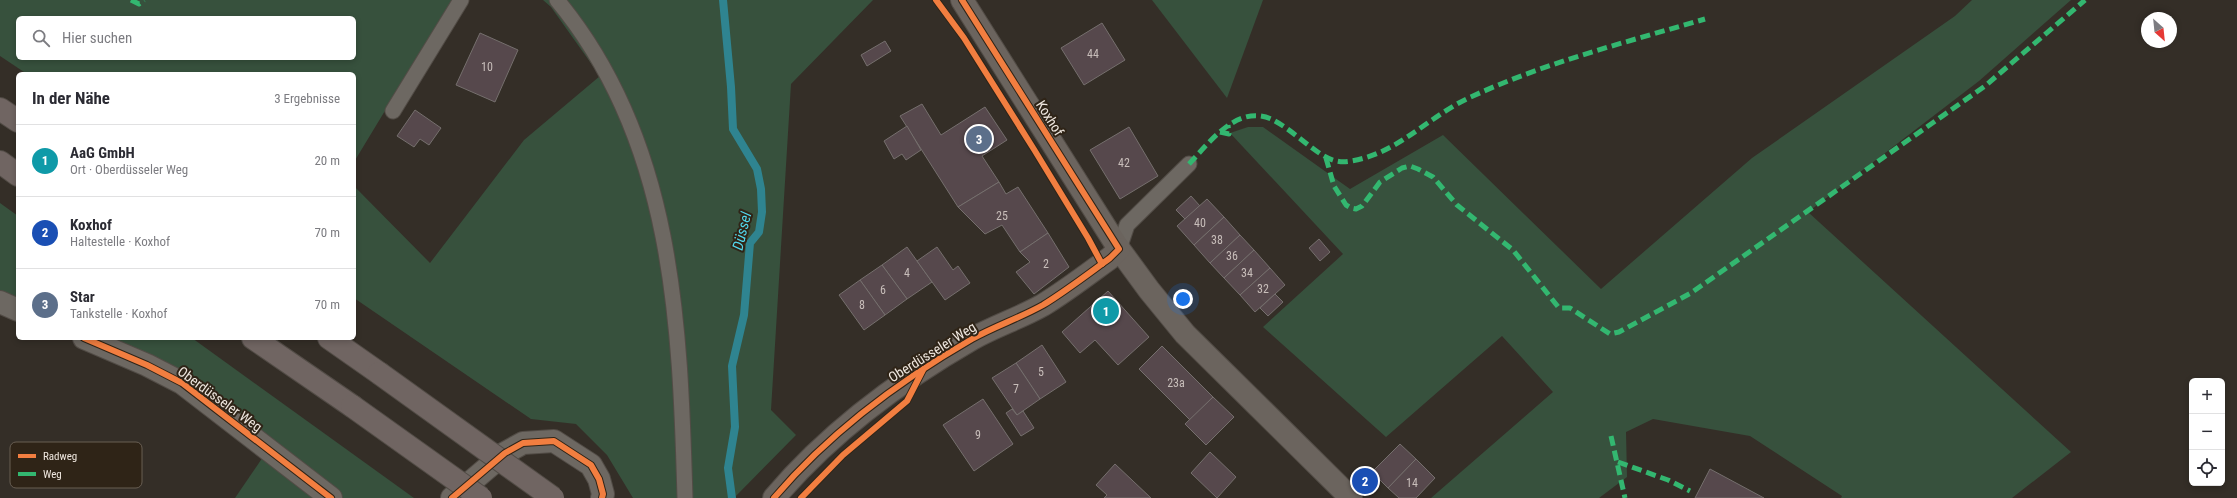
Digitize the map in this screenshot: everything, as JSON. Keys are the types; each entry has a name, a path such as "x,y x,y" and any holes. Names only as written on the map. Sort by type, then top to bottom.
{"highway":[{"path":"0,109 16,120"},
{"path":"0,162 16,174"},
{"path":"256,340 481,498"},
{"path":"332,340 553,498"}],"main road":[{"name":"Koxhof","path":"962,0 1119,249 1149,290 1185,334 1351,498"},
{"name":"Oberdüsseler Weg","path":"774,498 833,439 879,399 923,368 974,338 1042,305 1110,258 1119,249"}],"street":[{"path":"0,302 16,309"},
{"name":"Oberdüsseler Weg","path":"89,340 147,365 182,383 331,498"},
{"path":"452,498 505,453 523,443 554,441 591,465 599,479 603,494 602,498"}],"lane":[{"path":"393,111 461,0"},
{"path":"557,0 591,44 610,76 644,160 667,252 674,297 680,360 685,498"},
{"path":"1119,249 1127,226 1189,164"}],"green space":[{"path":"0,0 452,0 356,159 356,72 24,72 0,56"},
{"path":"543,0 873,0 791,84 771,410 796,435 734,498 633,498 607,455 576,424 531,419 356,299 356,188 430,263 524,140 600,76 551,7"},
{"path":"1152,0 1263,0 1227,98"},
{"path":"1972,0 2071,0 1979,81 1808,212 2071,452 2012,498 1841,498 1842,496 1750,436 1653,419 1626,432 1627,477 1599,498 1431,498 1553,392 1502,336 1386,437 1263,327 1343,254 1230,133 1248,127 1263,127 1350,189 1443,135 1601,289 1752,158 1955,16"},
{"path":"0,203 16,215 16,298 0,291"},
{"path":"107,340 195,340 414,498 339,498"},
{"path":"265,454 313,498 235,498"}],"building":[{"path":"1102,23 1125,60 1084,85 1061,48"},
{"path":"480,33 518,50 495,102 456,85"},
{"path":"885,41 891,51 867,66 861,55"},
{"path":"922,104 941,135 985,107 1007,140 982,156 999,182 958,207 900,116"},
{"path":"415,110 441,128 429,145 420,139 414,147 397,136"},
{"path":"907,126 921,150 906,160 902,154 894,159 884,141"},
{"path":"1129,127 1158,176 1120,199 1090,150"},
{"path":"999,182 1006,194 1018,187 1048,233 1020,252 1002,225 985,234 958,207"},
{"path":"1191,196 1200,206 1185,219 1176,210"},
{"path":"1207,199 1224,217 1194,245 1177,226"},
{"path":"1224,217 1240,235 1210,263 1194,245"},
{"path":"1048,233 1069,267 1034,294 1016,272 1030,262 1020,252"},
{"path":"1240,235 1254,250 1224,278 1210,263"},
{"path":"1319,239 1330,252 1320,261 1309,248"},
{"path":"907,247 932,282 907,299 882,265"},
{"path":"937,247 953,270 958,266 970,283 945,300 917,261"},
{"path":"1254,250 1270,268 1240,295 1224,278"},
{"path":"882,265 907,299 885,315 860,280"},
{"path":"1270,268 1285,285 1255,312 1240,295"},
{"path":"860,280 885,315 864,330 839,295"},
{"path":"1108,291 1149,337 1118,365 1095,340 1080,353 1062,332"},
{"path":"1275,294 1283,302 1268,316 1260,308"},
{"path":"1042,345 1066,382 1040,399 1016,363"},
{"path":"1162,346 1213,397 1190,420 1139,369"},
{"path":"1016,363 1040,399 1017,415 992,378"},
{"path":"1213,397 1234,417 1206,445 1185,424"},
{"path":"983,399 1013,444 974,471 943,425"},
{"path":"1012,409 1017,415 1023,411 1034,428 1021,436 1006,413"},
{"path":"1400,444 1416,459 1388,488 1372,472"},
{"path":"1210,452 1236,477 1217,498 1191,473"},
{"path":"1416,459 1435,478 1416,498 1399,498 1388,488"},
{"path":"1115,464 1151,498 1104,498 1107,495 1096,485"},
{"path":"1710,469 1764,498 1695,498"}],"waterway":[{"name":"Düssel","path":"723,0 731,87 733,129 757,169 761,189 762,212 759,232 750,243 744,315 732,366 735,427 728,468 732,498"}],"marked path":[{"path":"131,0 139,4 144,0"},
{"path":"1326,158 1334,186 1346,205 1356,209 1362,206 1380,182 1402,168 1410,166 1433,177 1457,205 1513,250 1559,308 1570,308 1610,334 1619,332 1691,293 1985,86 2085,0"},
{"path":"1189,164 1205,146 1235,121 1247,117 1259,116 1277,122 1319,153 1332,160 1346,162 1369,157 1400,142 1457,104 1501,84 1588,53 1705,19"},
{"path":"1220,132 1229,134 1228,125"},
{"path":"1611,436 1625,498"},
{"path":"1618,462 1668,480 1690,491"}],"cycle path":[{"path":"936,0 964,38 1035,151 1088,238 1102,264"},
{"path":"774,498 795,474 842,430 866,410 918,372 972,339 1043,305 1110,258 1119,249 962,0"},
{"path":"89,340 147,365 182,383 331,498"},
{"path":"801,498 843,455 907,401 923,370"},
{"path":"452,498 505,453 523,443 554,441 591,465 599,479 603,494 602,498"}],"place":[{"name":"Star","path":"979,139"},
{"name":"AaG GmbH","path":"1106,311"},
{"name":"Koxhof","path":"1365,481"}]}
